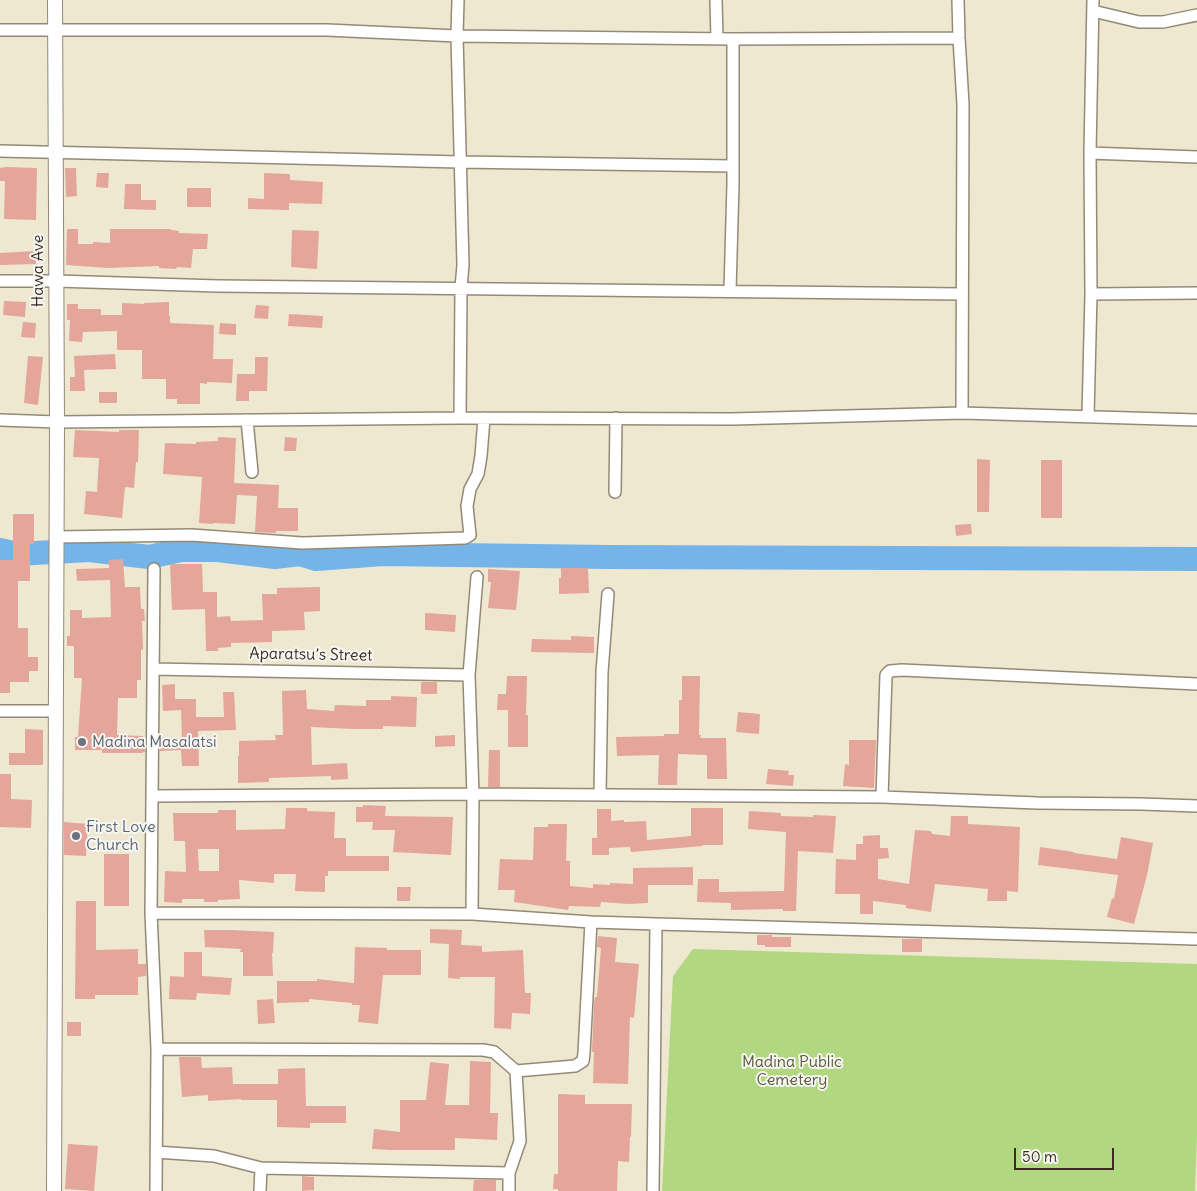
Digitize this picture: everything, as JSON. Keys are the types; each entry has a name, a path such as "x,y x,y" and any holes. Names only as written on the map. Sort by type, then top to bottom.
{"street":[{"name":"Hawa Ave","path":"54,1191 57,422 55,0"},
{"path":"458,0 457,36 463,265 461,288 460,418"},
{"path":"716,0 716,39"},
{"path":"958,0 964,104 962,413"},
{"path":"1088,416 1091,294 1090,153 1093,6 1139,22 1163,22 1197,15"},
{"path":"0,30 327,30 457,36 716,39 959,38"},
{"path":"730,290 733,166 733,39"},
{"path":"0,151 460,162 733,166"},
{"path":"1090,153 1197,157"},
{"path":"0,281 218,286 730,290 962,294"},
{"path":"1091,294 1197,293"},
{"path":"0,420 57,422 460,418 732,419 962,413 1197,420"},
{"path":"56,539 192,535 302,543 465,538 470,534 467,506 470,489 478,474 484,418"},
{"path":"615,492 616,418"},
{"path":"247,420 252,472"},
{"path":"154,569 151,913 157,1049 156,1191"},
{"path":"472,914 473,794 469,675 477,578"},
{"path":"600,795 602,672 608,594"},
{"name":"Aparatsu’s Street","path":"153,668 469,675"},
{"path":"882,797 886,675 890,670 1197,684"},
{"path":"0,711 56,712"},
{"path":"152,796 473,794 882,797 1037,803 1197,806"},
{"path":"151,913 472,914 591,922 1197,939"},
{"path":"157,1049 483,1050 494,1052 516,1071 575,1066 583,1061 591,922"},
{"path":"653,1191 656,924"},
{"path":"508,1191 509,1173 520,1141 516,1071"},
{"path":"156,1152 214,1156 261,1168 509,1173"},
{"path":"260,1191 261,1168"}],"green space":[{"name":"Madina Public Cemetery","path":"693,949 1197,964 1197,1136 1195,1191 662,1191 673,976"}],"building":[{"path":"0,168 37,168 36,220 4,219 5,181 0,181"},
{"path":"65,168 76,168 77,196 66,197"},
{"path":"97,173 109,173 108,188 96,187"},
{"path":"264,173 290,174 290,180 323,182 322,204 289,203 289,210 248,209 248,198 264,199"},
{"path":"125,184 141,184 141,200 156,200 156,210 124,209"},
{"path":"187,188 211,188 211,207 187,207"},
{"path":"67,229 78,229 78,244 93,244 93,242 110,243 110,229 171,229 179,231 179,233 208,234 207,249 193,249 191,268 159,268 159,266 108,268 66,265"},
{"path":"292,230 319,231 317,269 291,267"},
{"path":"36,251 36,264 0,265 0,253"},
{"path":"4,301 26,302 25,317 3,315"},
{"path":"169,302 170,323 214,325 213,359 233,359 232,383 200,383 200,404 177,404 177,399 166,399 166,379 142,379 142,350 117,350 117,331 83,332 82,342 69,341 70,320 67,320 67,304 78,304 78,309 101,309 101,315 122,315 122,303"},
{"path":"256,305 269,306 268,319 254,318"},
{"path":"289,314 323,316 322,328 288,326"},
{"path":"23,322 36,323 35,338 21,337"},
{"path":"220,323 236,324 236,335 219,334"},
{"path":"115,354 116,369 84,370 85,391 70,391 70,377 75,377 74,356"},
{"path":"28,356 43,357 38,405 24,403"},
{"path":"255,357 268,357 267,391 249,391 249,401 236,401 237,374 255,374"},
{"path":"99,392 117,392 117,403 99,403"},
{"path":"75,430 119,432 119,430 139,430 138,462 136,462 134,488 125,487 122,518 84,514 86,491 97,492 99,458 73,457"},
{"path":"218,437 236,438 234,483 279,485 278,508 298,508 298,531 255,532 257,496 237,495 235,524 199,523 202,477 163,474 165,443 196,444 196,442 218,441"},
{"path":"285,437 297,438 296,451 284,451"},
{"path":"977,459 990,460 989,512 977,512"},
{"path":"1041,460 1062,460 1062,518 1041,518"},
{"path":"13,514 34,514 34,544 30,544 30,581 18,581 18,628 28,628 28,657 38,657 38,671 29,671 29,682 10,682 10,693 0,693 0,560 13,560"},
{"path":"971,524 972,534 956,536 955,525"},
{"path":"123,559 125,587 140,587 141,609 144,609 145,621 142,621 141,680 137,680 137,698 118,698 117,735 143,736 145,738 145,752 102,753 102,750 75,750 75,737 78,737 82,678 74,678 74,646 67,646 67,636 70,636 70,610 82,610 82,618 111,617 110,580 77,581 76,569 109,568 109,560"},
{"path":"170,564 202,564 203,592 217,592 217,617 230,616 231,621 263,620 262,594 277,594 277,588 320,587 320,611 304,612 305,630 272,631 272,642 231,643 231,647 218,648 218,651 206,651 205,609 172,610"},
{"path":"561,568 588,568 589,593 559,594"},
{"path":"488,569 520,571 516,610 488,608 491,582 488,582"},
{"path":"425,613 456,615 455,632 425,630"},
{"path":"571,636 594,637 594,653 531,652 532,639 571,640"},
{"path":"507,676 527,676 526,715 528,715 528,747 508,747 508,710 497,710 498,694 506,694"},
{"path":"682,676 700,676 699,735 701,735 700,738 726,738 727,779 707,779 707,755 678,754 677,785 658,785 659,755 617,756 616,737 679,734 679,700 682,700"},
{"path":"421,682 437,682 437,694 421,694"},
{"path":"175,684 175,699 196,699 196,717 224,717 223,692 234,692 236,730 198,731 199,766 182,766 181,750 160,751 160,738 182,738 181,710 163,711 162,685"},
{"path":"306,690 307,709 334,711 335,705 366,706 366,700 391,700 391,696 417,697 416,727 383,726 383,729 354,729 311,727 312,765 347,763 348,779 331,780 331,776 269,778 269,782 238,783 239,741 276,740 275,735 283,735 282,691"},
{"path":"738,712 760,714 759,734 736,732"},
{"path":"25,729 43,730 43,765 9,765 9,753 25,753"},
{"path":"455,735 455,746 435,747 435,736"},
{"path":"849,740 876,740 874,788 843,786 845,764 849,765"},
{"path":"489,750 500,750 500,787 488,787"},
{"path":"768,769 789,771 788,775 794,775 793,786 766,784"},
{"path":"0,774 11,774 11,799 32,800 31,828 0,827"},
{"path":"363,805 386,806 385,816 453,817 451,855 393,852 395,830 372,830 373,822 356,822 356,807 363,807"},
{"path":"286,808 307,808 307,811 335,812 334,838 346,838 346,856 389,856 389,871 328,871 328,876 325,876 325,892 295,891 296,874 274,874 274,883 239,880 240,899 204,902 204,899 182,899 182,903 164,902 165,871 186,872 185,841 174,841 173,813 218,813 218,810 236,810 236,830 285,829","holes":["198,849 219,849 219,871 199,871"]},
{"path":"691,808 723,808 723,845 703,845 631,852 630,847 609,848 609,855 592,855 592,838 597,838 597,809 611,809 611,821 646,821 647,840 691,836"},
{"path":"749,811 781,813 781,816 836,816 833,853 798,851 796,911 783,911 783,909 731,910 731,903 697,902 698,879 719,879 719,892 784,891 786,832 748,829"},
{"path":"951,816 968,816 968,824 1020,827 1018,892 1007,891 1007,901 987,901 988,889 935,884 931,912 906,908 906,905 873,901 873,914 860,914 860,894 835,894 836,859 856,860 856,844 863,844 863,836 880,835 880,848 888,848 889,858 878,859 878,879 909,884 915,830 931,831 932,834 950,836"},
{"path":"64,822 88,824 86,856 64,855"},
{"path":"548,824 567,824 566,861 570,861 570,886 593,888 593,884 633,884 633,868 693,867 693,885 648,885 648,903 601,902 600,907 569,906 568,910 514,902 515,890 498,890 500,859 533,860 534,827 548,827"},
{"path":"1121,837 1153,843 1134,924 1107,917 1112,898 1114,899 1118,875 1038,865 1040,847 1117,859"},
{"path":"104,854 129,854 129,906 104,906"},
{"path":"397,887 411,887 410,901 397,901"},
{"path":"76,901 96,901 96,950 138,949 138,964 146,964 146,976 138,977 138,995 95,995 95,999 75,999"},
{"path":"430,929 462,930 461,945 482,946 482,952 523,950 525,993 531,993 530,1014 512,1013 511,1029 494,1028 495,977 448,978 449,944 430,943"},
{"path":"204,930 274,932 272,953 273,976 243,976 243,952 240,952 241,949 205,947"},
{"path":"757,935 791,937 791,947 765,947 765,945 757,945"},
{"path":"598,936 617,938 615,962 639,964 634,1018 630,1017 628,1084 593,1083 594,1003 595,997 597,997 601,948 597,947"},
{"path":"902,939 922,939 922,952 902,952"},
{"path":"355,947 387,948 387,950 421,950 421,975 383,975 378,1024 358,1022 360,1005 352,1005 352,1003 309,999 309,1002 277,1003 277,981 317,981 317,979 354,983"},
{"path":"184,952 202,952 202,976 232,978 230,995 197,993 196,1000 169,999 170,976 184,977"},
{"path":"273,999 275,1023 258,1024 257,1000"},
{"path":"67,1022 81,1022 81,1036 67,1036"},
{"path":"179,1057 201,1057 202,1068 232,1067 233,1084 278,1084 278,1069 305,1068 306,1106 346,1106 346,1123 310,1123 310,1128 277,1127 277,1100 241,1099 208,1101 208,1095 182,1097"},
{"path":"470,1061 491,1062 490,1113 498,1113 497,1140 455,1138 455,1150 372,1149 374,1129 400,1132 400,1100 426,1100 430,1062 449,1064 445,1105 469,1105"},
{"path":"558,1094 585,1095 585,1104 632,1104 629,1162 618,1161 617,1191 558,1191 558,1189 553,1189 554,1174 558,1174"},
{"path":"68,1144 98,1146 94,1191 65,1189"},
{"path":"302,1176 314,1177 314,1190 302,1191"},
{"path":"474,1180 496,1180 496,1191 473,1191"}],"waterway":[{"path":"0,550 17,554 89,550 149,557 181,550 218,550 275,557 300,554 316,559 383,554 607,557 1197,559"}],"place":[{"name":"Madina Masalatsi","path":"82,742"},
{"name":"First Love Church","path":"76,836"}]}
